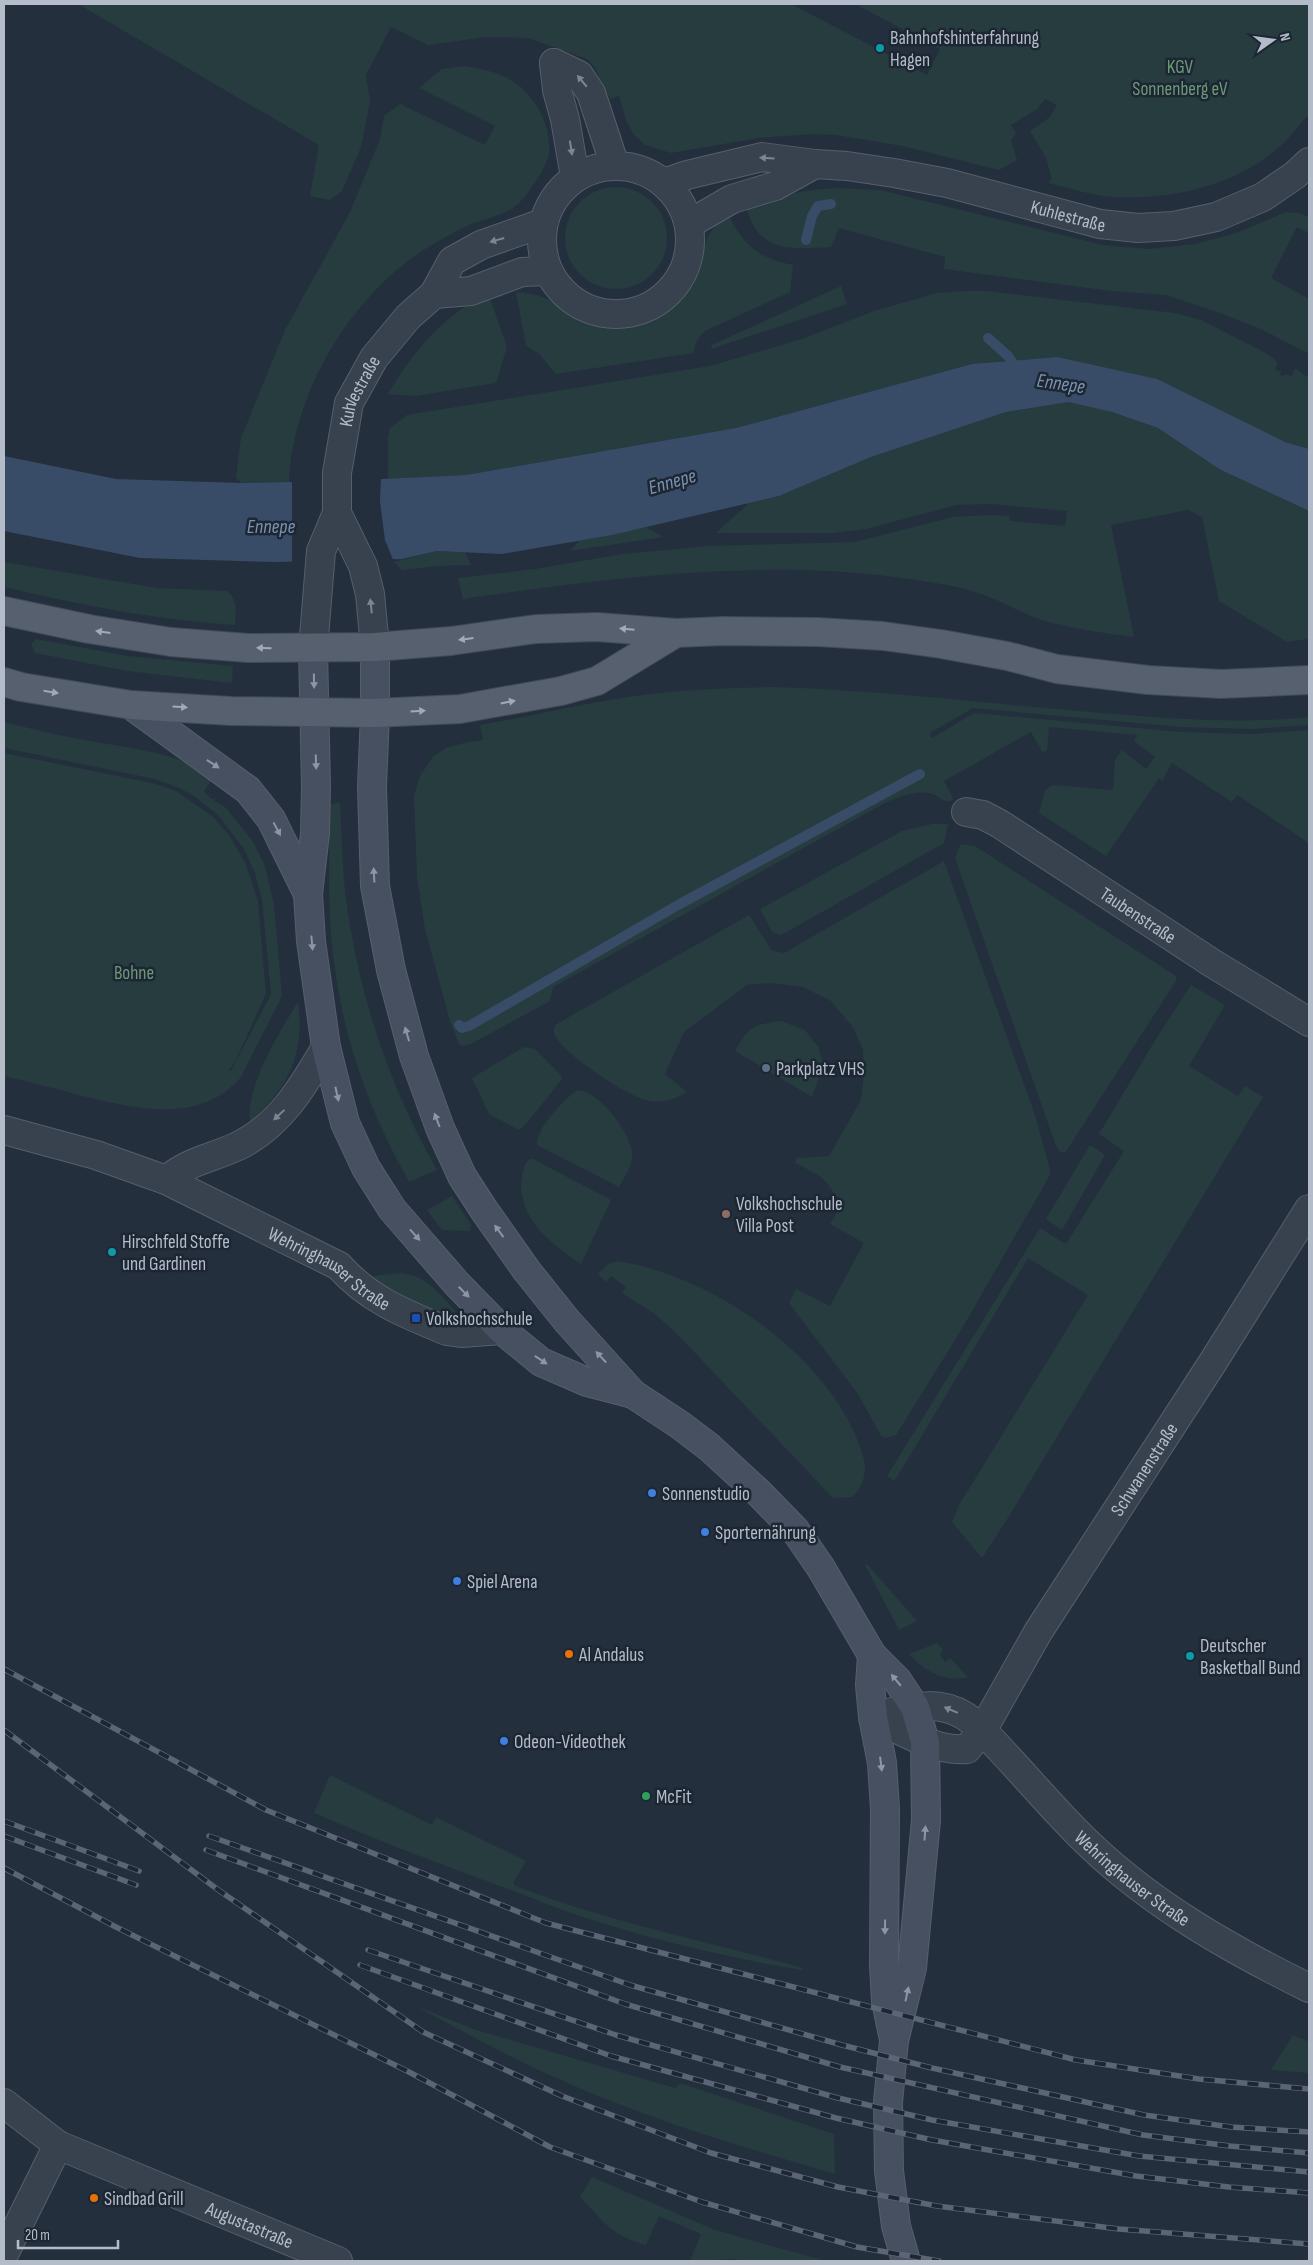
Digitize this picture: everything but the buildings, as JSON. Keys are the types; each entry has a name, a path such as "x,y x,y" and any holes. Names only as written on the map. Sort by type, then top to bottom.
{"main road":[{"path":"4,611 28,618 171,642 248,648 313,649 375,647 451,641 536,629 597,627 676,634 759,631 848,633 941,644 1007,656 1057,669 1098,675 1183,682 1263,683 1309,680"},
{"path":"4,682 22,687 131,705 231,711 375,714 460,710 561,691 597,681 676,634"},
{"path":"375,647 372,786 375,886 399,1004 419,1072 454,1160 484,1210 527,1271 567,1321 633,1394 709,1447 758,1492 795,1530 821,1568 872,1655 897,1680 915,1707 925,1742 926,1820 920,1907 912,1968 894,2041 888,2102 889,2171 896,2226 906,2261"},
{"path":"313,649 316,833 308,894 315,975 326,1046 338,1102 366,1168 392,1209 457,1284 502,1330 542,1362 587,1382 633,1394"},
{"path":"131,705 248,790 271,819 308,894"},
{"path":"872,1655 870,1685 882,1772 886,1864 884,1965 886,2001 894,2041"}],"street":[{"path":"575,177 565,119 556,90 554,63 579,75 591,92 615,166"},
{"name":"Kuhlestraße","path":"664,183 687,175 762,157 847,166 938,182 1100,224 1138,228 1174,226 1216,218 1263,196 1295,175 1309,162"},
{"path":"689,224 732,199 775,186 815,164"},
{"path":"615,166 643,171 664,183 680,202 689,224 689,253 680,278 662,298 639,311 612,314 586,308 564,293 548,271 542,248 543,223 554,199 575,177 595,168 615,166"},
{"name":"Kuhlestraße","path":"313,649 321,551 337,513 337,474 349,403 374,358 408,317 434,294 452,261 481,245 543,223"},
{"path":"434,294 471,291 522,272 548,271"},
{"name":"Kuhlestraße","path":"337,513 363,566 370,594 375,647"},
{"name":"Taubenstraße","path":"966,812 983,815 1000,824 1212,963 1309,1022"},
{"path":"166,1180 182,1167 238,1146 262,1132 286,1108 304,1085 326,1046"},
{"name":"Wehringhauser Straße","path":"4,1130 96,1155 166,1180 339,1266 354,1283 370,1295 447,1331 461,1333 502,1330"},
{"name":"Schwanenstraße","path":"873,1716 925,1742 957,1750 967,1749 982,1731 1038,1632 1213,1362 1309,1209"},
{"path":"873,1716 932,1705 948,1708 965,1716 982,1731"},
{"name":"Wehringhauser Straße","path":"982,1731 1091,1847 1151,1895 1255,1961 1309,1988"},
{"name":"Augustastraße","path":"4,2103 58,2145 338,2261"},
{"path":"4,2254 58,2145"}],"green space":[{"name":"KGV Sonnenberg eV","path":"78,4 796,4 795,6 927,75 940,49 855,4 1309,4 1309,114 1282,144 1242,173 1200,188 1178,193 1156,196 1112,197 1048,183 1052,179 1046,158 1030,131 1050,117 1057,105 1045,99 1037,109 1011,125 1016,134 1011,140 1017,160 999,170 903,146 836,135 812,134 759,138 671,153 645,145 634,135 626,120 619,96 610,99 595,68 587,59 528,38 486,37 428,45 391,27 366,75 370,101 361,147 342,191 330,200 310,196 319,145"},
{"path":"464,66 490,71 514,82 536,104 545,123 549,144 548,159 541,173 528,193 515,206 503,213 465,227 435,243 406,263 379,287 355,314 334,345 316,378 302,412 293,447 289,482 241,483 236,477 241,438 285,330 350,212 380,139 384,116 400,104 485,145 495,126 419,88 442,69"},
{"path":"616,187 636,191 652,202 663,218 667,238 663,258 652,274 636,285 616,289 596,285 580,274 569,258 565,238 569,218 580,202 596,191"},
{"path":"836,188 880,190 1103,245 1149,249 1195,244 1236,233 1286,212 1300,213 1309,217 1309,233 1297,227 1271,278 1309,299 1309,354 1261,329 1166,295 1112,291 944,269 945,257 839,228 831,247 790,248 778,245 768,241 759,233 751,222 746,206 790,194"},
{"path":"728,215 740,235 754,249 771,259 793,265 790,292 705,331 697,341 694,353 556,374 539,354 526,346 516,292 533,294 550,300 593,323 616,325 644,321 669,308 679,299 695,273 710,234 720,221"},
{"path":"841,286 847,304 711,349 712,345"},
{"path":"986,291 1175,313 1201,320 1266,353 1278,362 1275,370 1281,372 1280,375 1292,376 1295,368 1309,378 1309,449 1285,442 1100,367 1057,357 972,364 736,428 466,475 388,479 388,438 390,428 407,415 710,366 802,339 874,311 937,293"},
{"path":"489,295 507,347 496,383 415,396 388,394 418,350 444,323 458,311"},
{"path":"1068,402 1112,412 1158,428 1219,469 1309,511 1309,639 1287,642 1219,601 1202,517 1188,510 1111,525 1134,637 1078,629 1045,621 969,590 941,584 881,575 821,571 761,570 642,576 463,599 458,578 535,569 622,554 709,546 855,542 953,517 1009,516 1010,521 1065,526 1067,511 992,504 956,505 866,529 834,533 716,533 749,503 779,496 871,457 1006,412"},
{"path":"646,527 663,537 570,551 580,540"},
{"path":"437,551 465,552 471,565 402,570 394,562"},
{"path":"4,562 157,588 227,591 235,602 235,625 118,611 4,587"},
{"path":"36,639 128,656 233,666 232,683 127,671 35,653 31,644"},
{"path":"770,687 899,694 1187,719 1260,720 1309,717 1309,725 1252,729 1181,727 973,708 930,733 932,738 974,713 1181,732 1252,734 1309,730 1309,843 1237,795 1232,802 1172,763 1162,781 1159,778 1106,856 1039,813 1045,790 1053,785 1113,790 1115,760 1122,750 1146,769 1155,757 1134,741 1137,735 1049,727 1047,751 1042,752 1031,732 944,781 953,798 951,801 944,800 933,794 920,792 901,796 883,804 553,987 550,1001 471,1044 464,1046 459,1044 450,1021 425,929 417,877 414,796 420,776 433,757 446,748 483,740 480,725 640,695 696,690"},
{"name":"Bohne","path":"4,722 68,737 138,749 170,757 200,769 214,777 204,791 211,799 215,799 214,801 225,807 252,840 265,866 274,905 282,996 241,1077 224,1092 206,1102 185,1108 142,1108 120,1105 4,1076 4,753 152,783 176,791 212,816 229,835 245,862 258,901 266,994 235,1062 229,1070 231,1071 271,994 262,900 255,873 244,849 217,814 194,796 155,779 4,748"},
{"path":"340,803 347,906 360,975 379,1042 391,1075 420,1139 437,1170 409,1182 380,1125 358,1068 349,1038 336,977 330,910 329,804"},
{"path":"932,824 948,824 944,843 785,933 780,935 772,932 760,909 902,831"},
{"path":"961,844 975,846 1176,976 1176,981 1065,1153 1060,1152 1056,1146 955,858"},
{"path":"944,861 1035,1115 1050,1175 960,1332 896,1435 886,1438 881,1436 858,1394 789,1303 796,1289 830,1306 864,1243 830,1224 839,1210 833,1191 819,1175 795,1163 797,1158 829,1156 861,1100 864,1074 863,1050 852,1026 831,1001 803,987 771,983 747,985 684,1032 665,1074 687,1092 665,1101 650,1101 640,1098 613,1084 571,1054 555,1036 554,1030 555,1025 749,915 772,951 784,953"},
{"path":"1191,985 1225,1005 1189,1066 1238,1096 1245,1086 1263,1097 982,1558 952,1522 959,1505 1088,1295 1028,1258 902,1469 894,1481 887,1476 1040,1228 1066,1244 1124,1151 1099,1134 1154,1042"},
{"path":"298,1002 299,1038 291,1068 275,1096 250,1122 250,1108 258,1076 282,1028"},
{"path":"781,1021 805,1030 819,1048 823,1066 812,1097 735,1051 744,1036 753,1028"},
{"path":"524,1047 535,1049 560,1074 562,1079 533,1116 519,1130 489,1114 472,1078"},
{"path":"577,1090 585,1092 603,1104 619,1123 630,1143 632,1161 619,1187 537,1145 538,1138 546,1123 565,1100"},
{"path":"1090,1145 1105,1155 1062,1230 1046,1219"},
{"path":"529,1159 533,1159 611,1200 581,1264 540,1231 526,1210 522,1198 521,1184 524,1167"},
{"path":"452,1196 471,1225 470,1231 442,1230 427,1210"},
{"path":"617,1261 652,1269 687,1282 722,1299 756,1320 787,1345 815,1373 838,1403 862,1451 865,1474 859,1489 853,1497 833,1498 678,1335 655,1314 622,1293 626,1287 611,1276 606,1282 598,1274 608,1264"},
{"path":"400,1273 418,1277 439,1293 457,1313 447,1317 374,1284 372,1278 374,1276"},
{"path":"867,1564 917,1621 899,1630 865,1565"},
{"path":"937,1643 943,1650 940,1655 945,1662 950,1658 968,1677 952,1678 936,1674 921,1666 909,1654"},
{"path":"330,1775 432,1825 436,1817 526,1861 513,1883 516,1886 622,1921 803,1968 802,1970 747,1960 666,1941 613,1926 566,1911 362,1833 314,1813"},
{"path":"416,2006 473,2029 675,2088 680,2083 834,2134 835,2174 750,2149 638,2112 512,2057"},
{"path":"1293,2035 1309,2042 1309,2073 1271,2070"},
{"path":"592,2177 715,2230 826,2261 743,2261 735,2259 690,2261 701,2234 659,2216 646,2245 634,2241 609,2227 580,2197"}],"water":[{"name":"Ennepe","path":"1057,357 1157,379 1285,442 1309,449 1309,511 1219,469 1158,428 1112,412 1068,402 1006,412 871,457 779,496 612,535 502,554 437,551 402,559 274,562 140,558 4,531 4,456 116,479 241,483 342,481 466,475 736,428 972,364"}],"pier":[{"path":"381,477 380,501 385,540 394,562 292,564 292,479"}],"waterway":[{"path":"806,240 812,216 818,206 831,204"},
{"path":"988,338 1008,356 1018,370"},
{"path":"459,1025 462,1028 469,1026 678,905 920,774"}],"railway":[{"path":"4,1669 266,1810 546,1923 1076,2060 1199,2079 1309,2089"},
{"path":"4,1730 217,1889 423,2032 562,2096 711,2153 838,2187 937,2206 1119,2229 1309,2244"},
{"path":"4,1821 139,1871"},
{"path":"4,1836 136,1885"},
{"path":"209,1836 630,1985 842,2045 932,2068 1144,2115 1231,2127 1309,2132"},
{"path":"206,1850 625,2004 840,2067 1143,2135 1230,2146 1309,2153"},
{"path":"4,1868 114,1926 409,2072 550,2147 702,2202 857,2247 939,2261"},
{"path":"368,1950 616,2035 838,2098 932,2120 1139,2156 1309,2172"},
{"path":"360,1965 611,2056 836,2118 932,2140 1136,2176 1229,2187 1309,2193"}],"place":[{"name":"Bahnhofshinterfahrung Hagen","path":"880,48"},
{"name":"Parkplatz VHS","path":"766,1068"},
{"name":"Volkshochschule Villa Post","path":"726,1214"},
{"name":"Hirschfeld Stoffe und Gardinen","path":"112,1252"},
{"name":"Volkshochschule","path":"416,1318"},
{"name":"Sonnenstudio","path":"652,1493"},
{"name":"Sporternährung","path":"705,1532"},
{"name":"Spiel Arena","path":"457,1581"},
{"name":"Al Andalus","path":"569,1654"},
{"name":"Deutscher Basketball Bund","path":"1190,1656"},
{"name":"Odeon-Videothek","path":"504,1741"},
{"name":"McFit","path":"646,1796"},
{"name":"Sindbad Grill","path":"94,2198"}]}
